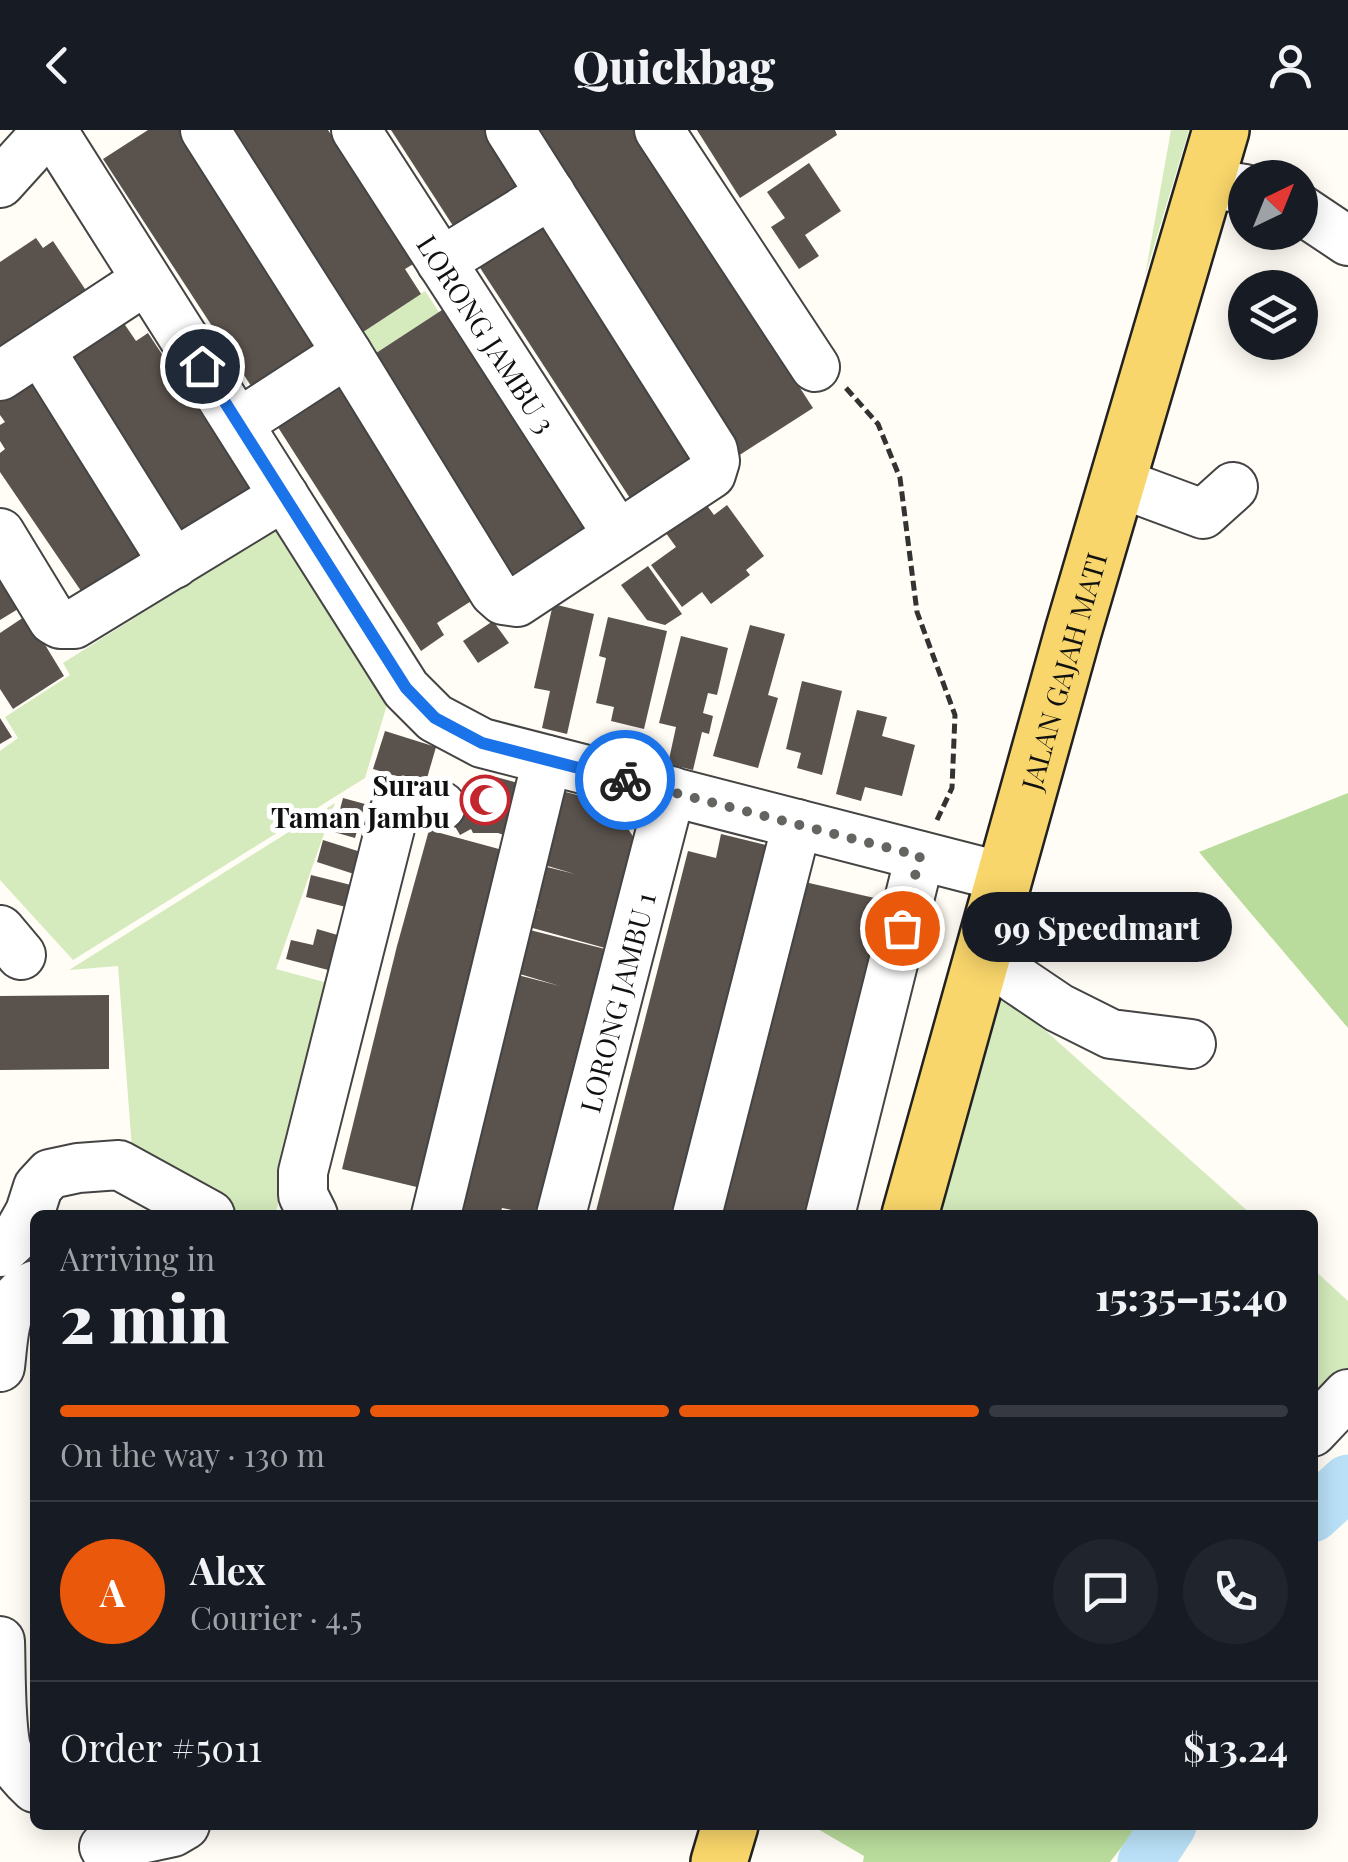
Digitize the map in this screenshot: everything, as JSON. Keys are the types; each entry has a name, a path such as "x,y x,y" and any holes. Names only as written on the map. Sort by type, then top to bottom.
{"main road":[{"name":"JALAN GAJAH MATI","path":"911,1210 1117,482 1225,186 1220,130"},
{"path":"719,1862 729,1830"}],"street":[{"path":"0,183 50,130 406,688 435,718 482,743 1003,877"},
{"path":"204,130 494,592 503,600 516,602 710,474 715,461 713,450 510,130"},
{"name":"LORONG JAMBU 3","path":"356,130 618,535"},
{"path":"659,130 815,367"},
{"path":"441,262 550,194"},
{"path":"1318,221 1348,241"},
{"path":"0,376 146,280"},
{"path":"40,350 174,564"},
{"path":"239,423 347,354"},
{"path":"1117,482 1203,514 1233,487"},
{"path":"0,533 53,620 74,624 284,496"},
{"path":"437,1210 547,760"},
{"name":"LORONG JAMBU 1","path":"561,1210 671,792"},
{"path":"309,1210 303,1172 394,812 420,804"},
{"path":"699,1210 797,824"},
{"path":"831,1210 920,856"},
{"path":"986,943 1016,979 1059,1008 1111,1034 1191,1044"},
{"path":"31,1210 38,1187 50,1174 119,1165 201,1210"},
{"path":"0,1252 16,1237 30,1212"},
{"path":"0,1367 6,1317 16,1295 30,1288"},
{"path":"1318,1426 1348,1394"},
{"path":"0,1641 6,1751 30,1783"},
{"path":"99,1845 176,1830"}],"path":[{"path":"815,367 847,389 878,424 900,478 917,612 954,715 952,788 920,856"}],"green space":[{"path":"1171,130 1189,130 1145,276"},
{"path":"425,291 439,312 367,359 354,338"},
{"path":"282,525 389,698 365,778 73,960 0,880 0,751 18,738 5,717 70,675 63,663"},
{"path":"1348,793 1348,1028 1199,852"},
{"path":"335,803 276,969 339,986 276,1210 236,1210 133,1161 118,966 69,970"},
{"path":"991,982 1246,1210 935,1210"},
{"path":"1318,1274 1348,1301 1348,1379 1318,1407"},
{"path":"820,1830 1135,1830 1110,1862 863,1862 864,1856"}],"building":[{"path":"148,130 190,130 324,340 259,398 103,159"},
{"path":"216,130 328,130 415,263 405,269 421,294 354,338"},
{"path":"391,130 500,130 526,192 459,235"},
{"path":"526,130 633,130 813,408 738,456"},
{"path":"697,130 835,130 837,135 740,198"},
{"path":"809,163 841,211 805,235 819,256 799,269 771,227 785,218 767,192"},
{"path":"538,216 706,448 652,483 659,494 637,509 473,257"},
{"path":"36,238 43,248 53,241 97,307 0,371 0,262"},
{"path":"442,310 584,528 508,577 367,359"},
{"path":"121,319 136,341 148,333 261,504 181,543 68,367 71,351"},
{"path":"32,377 158,551 94,610 0,472 0,453 5,449 0,441 0,425 5,422 0,415 0,399"},
{"path":"336,380 490,589 437,623 444,635 421,651 274,421"},
{"path":"703,500 714,515 727,505 764,556 746,570 750,575 711,604 702,592 682,607 651,565 676,547 663,529"},
{"path":"648,566 682,614 665,625 647,620 621,585"},
{"path":"0,572 23,606 0,620"},
{"path":"553,604 594,614 567,734 542,728 550,691 534,688"},
{"path":"27,615 64,676 13,709 0,689 0,633"},
{"path":"608,617 667,631 644,729 611,721 614,707 596,703 606,658 599,656"},
{"path":"493,621 509,643 478,663 463,641"},
{"path":"750,625 785,634 768,695 778,698 758,768 713,756"},
{"path":"681,636 728,648 717,695 708,693 703,713 713,716 709,734 702,732 693,770 668,764 676,727 659,723"},
{"path":"802,681 842,691 822,775 797,768 801,753 786,749"},
{"path":"857,710 887,717 882,736 915,745 902,796 865,787 861,801 836,794"},
{"path":"0,718 12,737 0,744"},
{"path":"385,731 436,747 425,785 373,769"},
{"path":"496,777 526,785 520,841 498,833 473,833 471,829 460,835 446,811 460,812 473,789 497,790"},
{"path":"554,789 612,804 634,838 605,948 518,924 523,906 542,911 523,905 535,864 575,874 534,862"},
{"path":"343,798 365,804 355,838 334,832"},
{"path":"429,830 514,853 429,1190 342,1169"},
{"path":"721,834 778,848 688,1210 596,1210 688,851 716,858"},
{"path":"323,840 364,853 357,875 317,862"},
{"path":"311,875 351,885 346,907 306,897"},
{"path":"796,880 892,902 816,1210 713,1210"},
{"path":"518,927 605,949 538,1210 448,1210 506,972 560,986 506,970"},
{"path":"317,929 341,936 332,971 286,959 291,940 313,945"},
{"path":"109,995 109,1069 0,1070 0,996"}],"waterway":[{"path":"1318,1510 1348,1482"},
{"path":"1145,1862 1166,1830"}],"way so far":[{"path":"625,780 920,856 902,928"}],"place":[{"name":"Surau Taman Jambu","path":"485,800"},
{"name":"99 Speedmart","path":"902,928"}],"route":[{"path":"202,366 406,688 435,718 482,743 625,780"}]}
